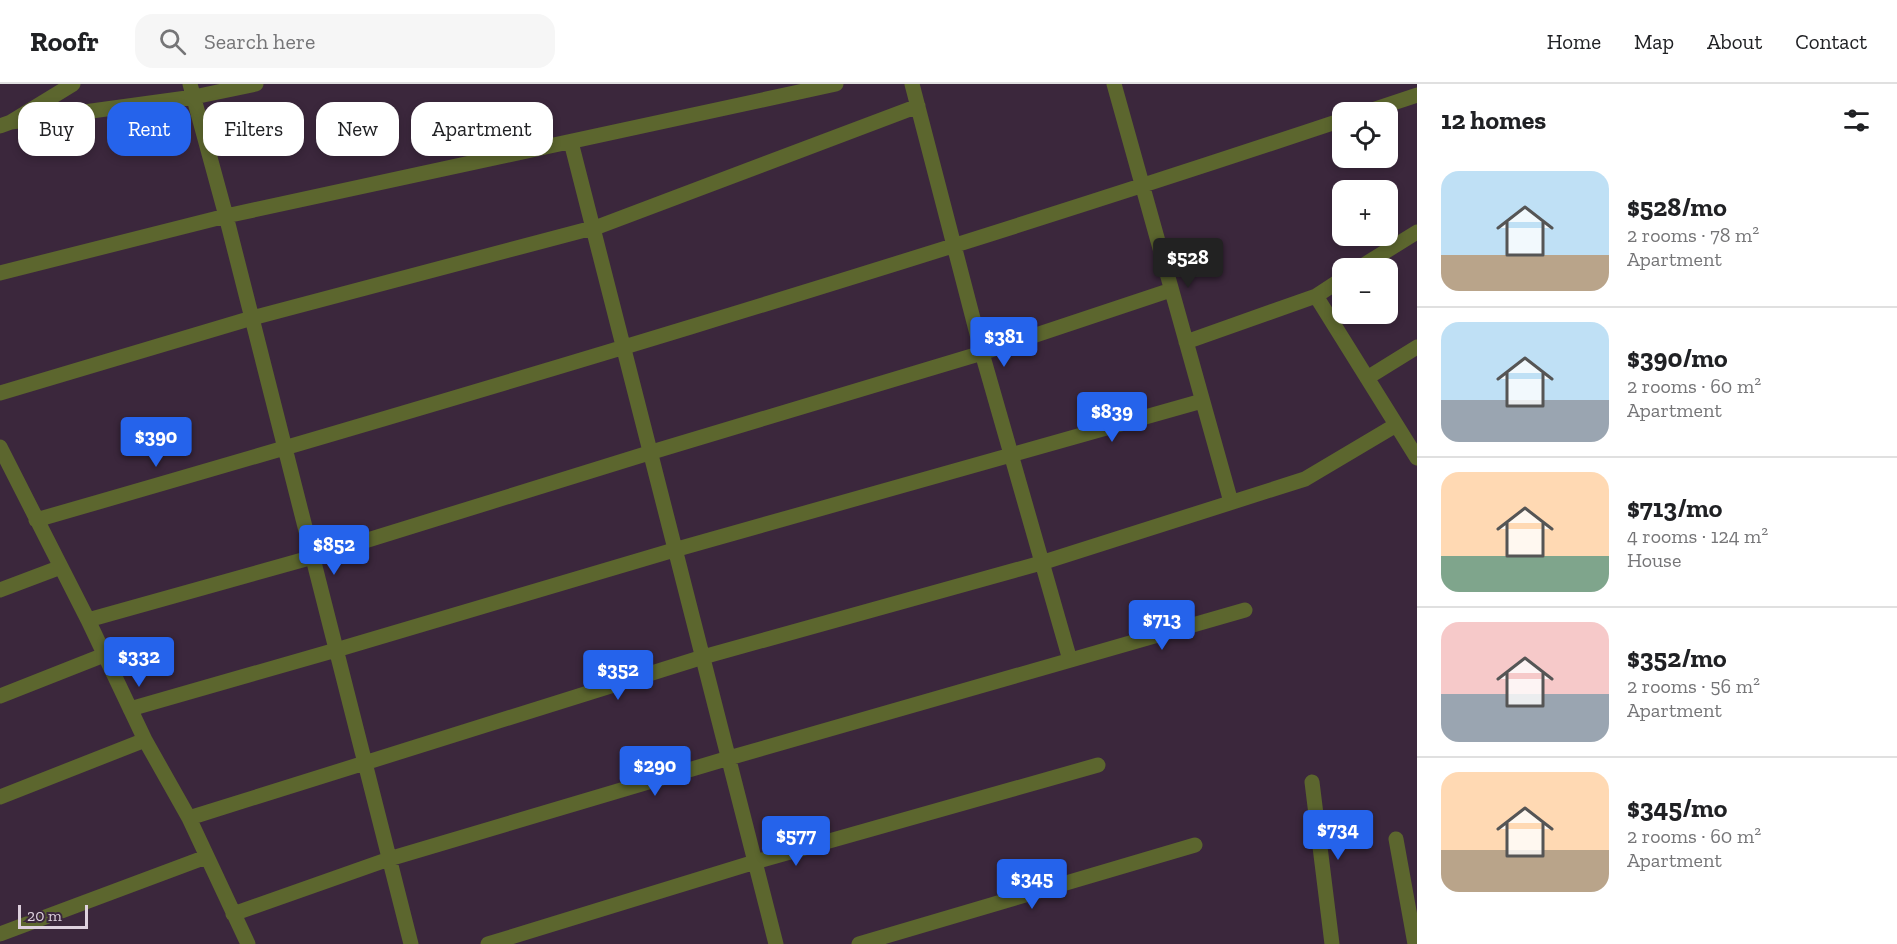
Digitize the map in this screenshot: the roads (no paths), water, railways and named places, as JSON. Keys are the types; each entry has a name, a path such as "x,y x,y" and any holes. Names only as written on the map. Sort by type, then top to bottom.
{"street":[{"path":"5,124 73,84"},
{"path":"5,124 192,91 256,84"},
{"path":"0,273 226,216 836,84"},
{"path":"912,84 982,353 1070,660"},
{"path":"1113,84 1231,502"},
{"path":"192,91 226,216 411,944"},
{"path":"1396,102 1417,95"},
{"path":"0,393 252,318 593,227 918,106"},
{"path":"36,520 624,348 1142,187 1332,123"},
{"path":"571,142 776,944"},
{"path":"1375,258 1417,232"},
{"path":"1185,342 1316,296 1332,286"},
{"path":"88,620 313,557 982,353 1171,290"},
{"path":"1316,296 1417,458"},
{"path":"1367,378 1417,347"},
{"path":"130,709 674,550 1202,400"},
{"path":"189,818 703,657 1041,563 1305,479 1396,425"},
{"path":"0,447 4,463 61,567 130,709 189,818 248,944"},
{"path":"0,590 61,567"},
{"path":"233,914 389,859 729,758 1245,610"},
{"path":"0,696 104,655"},
{"path":"0,797 146,740"},
{"path":"488,944 755,862 1098,765"},
{"path":"1312,782 1332,944"},
{"path":"1396,839 1415,944"},
{"path":"859,944 1195,845"},
{"path":"0,934 206,857"}]}
